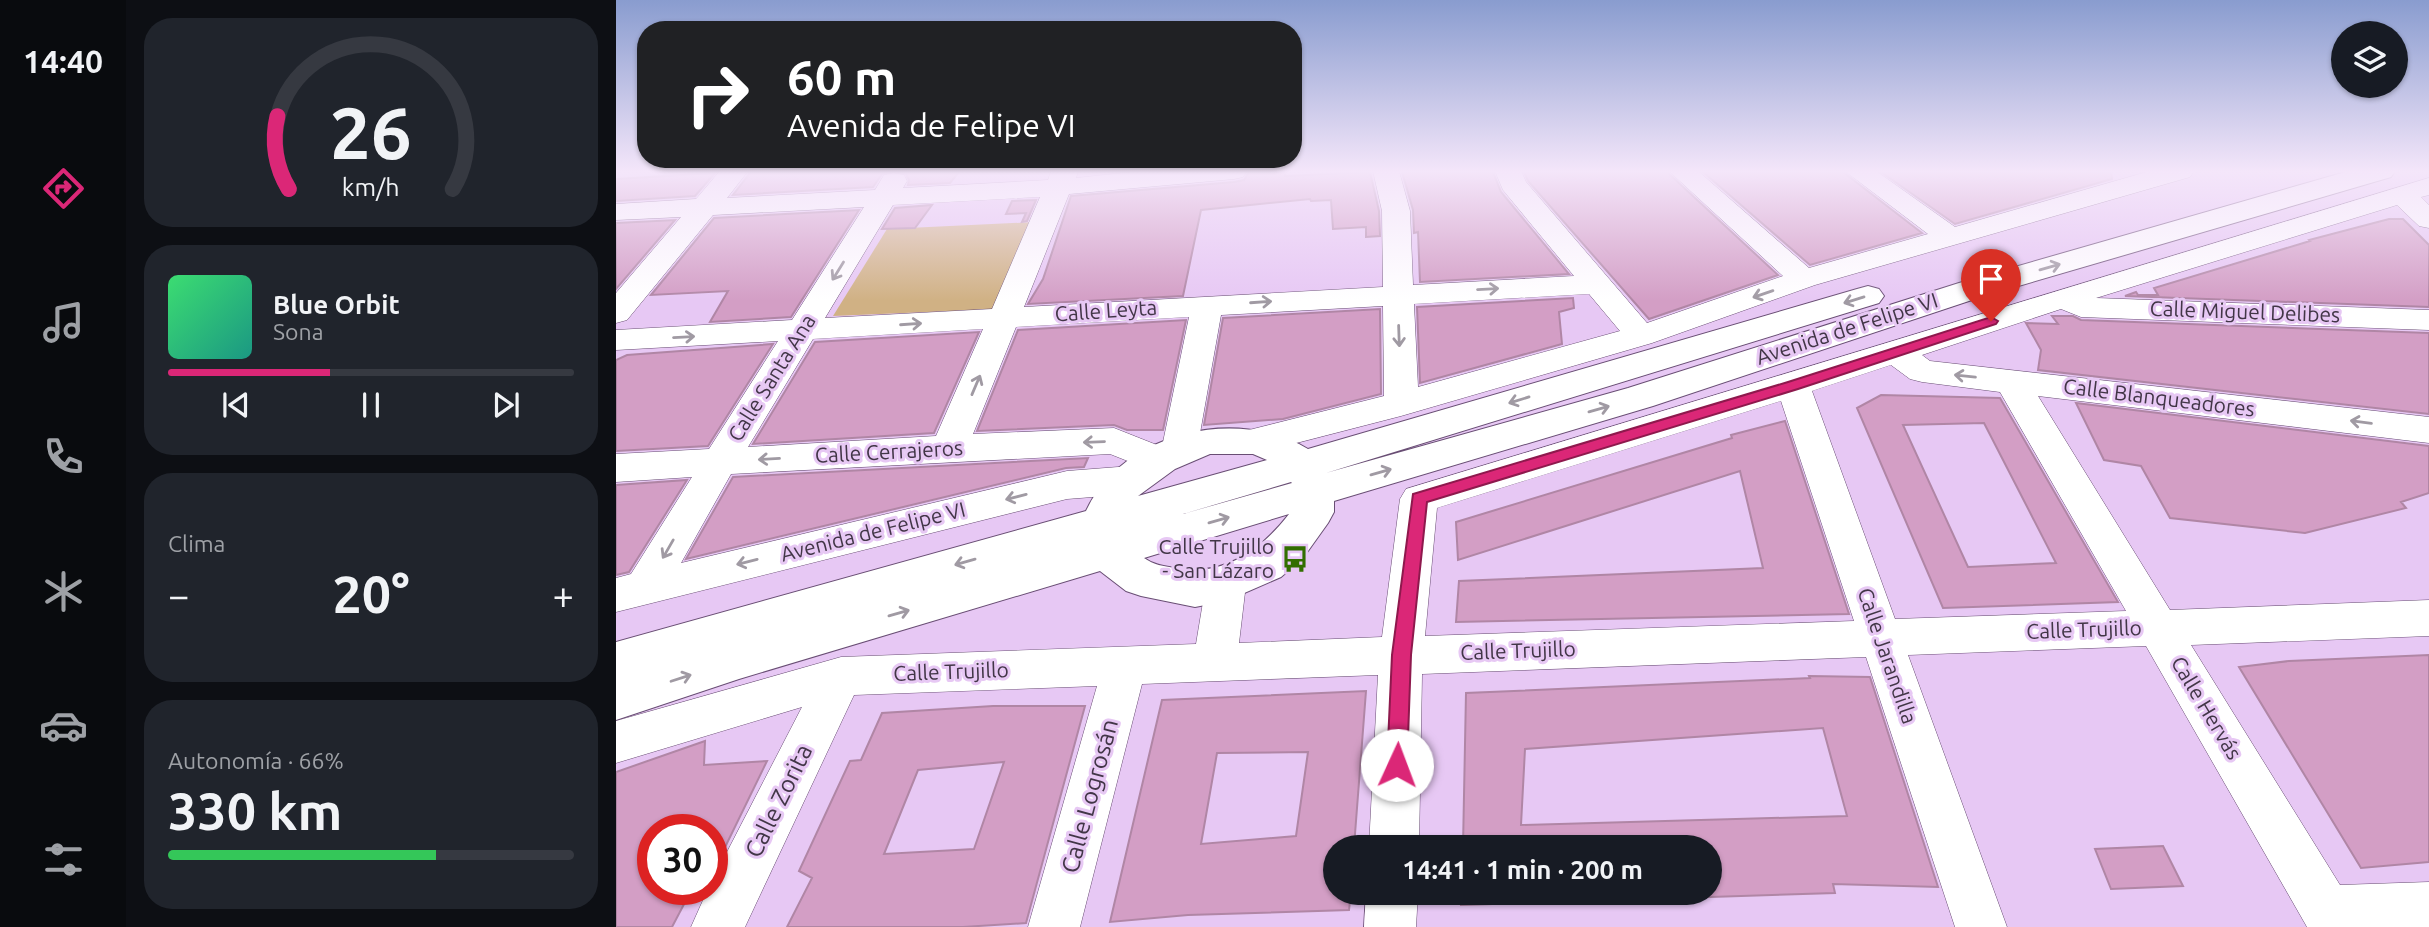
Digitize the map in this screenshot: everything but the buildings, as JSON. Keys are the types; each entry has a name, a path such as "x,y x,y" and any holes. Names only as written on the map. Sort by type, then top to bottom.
{"highway":[{"name":"Avenida de Felipe VI","path":"1309,478 1902,285 2149,214"},
{"name":"Avenida de Felipe VI","path":"1309,478 1640,397 1970,290 2280,214"},
{"path":"1209,441 1254,441 1279,449 1309,478 1314,512 1288,546 1266,565 1226,584 1195,589 1141,579 1104,538 1110,503 1156,463 1209,441"},
{"path":"616,699 1104,538 1309,478"},
{"path":"616,662 1104,538"}],"street":[{"path":"616,313 700,214"},
{"name":"Calle Santa Ana","path":"631,591 720,462 873,214"},
{"path":"949,448 1047,214"},
{"path":"1396,214 1401,404"},
{"path":"1538,214 1641,336"},
{"path":"1730,214 1804,279"},
{"path":"1918,214 1950,237"},
{"path":"1254,441 1401,404 1641,336 1804,279 2031,214"},
{"name":"Avenida de Felipe VI","path":"1401,655 1419,499 1793,385 2313,214"},
{"name":"Calle Leyta","path":"616,340 801,332 1398,293 1597,284"},
{"name":"Calle Miguel Delibes","path":"2063,298 2081,307 2429,320"},
{"path":"1156,463 1207,305"},
{"name":"Calle Blanqueadores","path":"1895,352 1922,371 2429,430"},
{"name":"Calle Hervás","path":"2012,382 2332,920"},
{"name":"Calle Jarandilla","path":"1793,385 1981,927"},
{"name":"Calle Cerrajeros","path":"616,468 1114,441 1156,463"},
{"name":"Avenida de Felipe VI","path":"631,591 1156,463"},
{"path":"1215,662 1226,584"},
{"name":"Calle Trujillo","path":"616,743 841,676 2429,618"},
{"path":"1394,835 1401,655"},
{"name":"Calle Logrosán","path":"1054,927 1125,665"},
{"name":"Calle Zorita","path":"717,927 841,676"},
{"path":"1390,927 1391,905"},
{"path":"2332,920 2429,908"}],"shaded area":[{"path":"1036,222 999,309 833,316 887,229"}],"place":[{"name":"Calle Trujillo - San Lázaro","path":"1295,559"}],"route":[{"path":"1397,765 1401,655 1419,499 1793,385 1991,321"}]}
